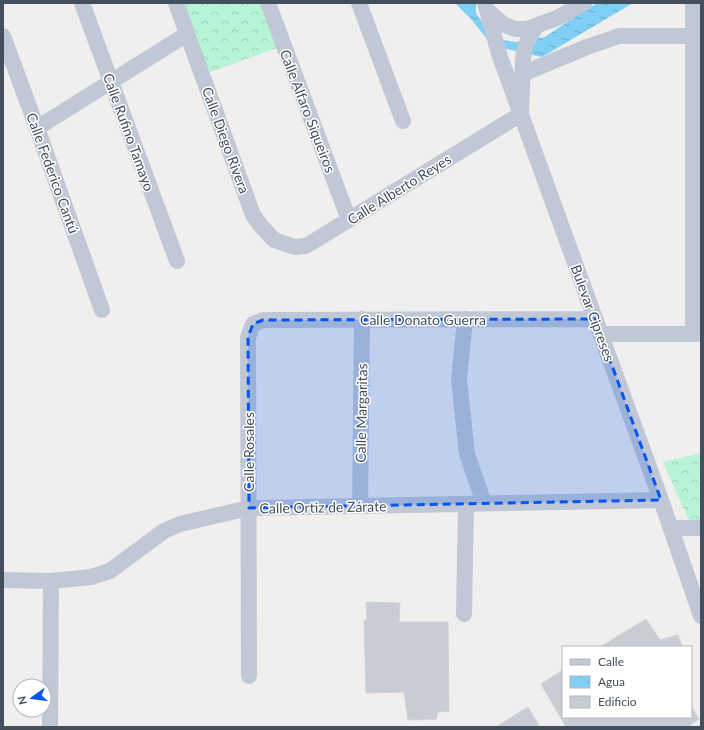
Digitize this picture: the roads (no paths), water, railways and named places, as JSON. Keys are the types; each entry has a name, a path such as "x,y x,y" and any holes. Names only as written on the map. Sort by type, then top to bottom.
{"street":[{"name":"Calle Rufino Tamayo","path":"82,3 177,261"},
{"name":"Calle Diego Rivera","path":"176,3 253,214 261,226 274,240"},
{"name":"Calle Alfaro Siqueiros","path":"268,3 349,220"},
{"path":"359,3 403,121"},
{"path":"521,114 522,67 524,50 532,32 584,3"},
{"path":"601,334 697,334 697,36 693,3"},
{"path":"488,12 504,26 532,32"},
{"name":"Bulevar Cipreses","path":"488,12 499,54 661,500 701,616"},
{"path":"37,128 187,34"},
{"name":"Calle Federico Cantú","path":"3,36 102,310"},
{"path":"522,67 587,48 620,36 697,36"},
{"name":"Calle Alberto Reyes","path":"274,240 295,247 306,246 521,114"},
{"name":"Calle Margaritas","path":"360,506 362,319"},
{"path":"464,319 459,380 467,454 484,504"},
{"name":"Calle Donato Guerra","path":"253,324 263,320 595,319"},
{"name":"Calle Rosales","path":"249,676 248,337 253,324"},
{"name":"Calle Ortiz de Zárate","path":"3,580 52,581 91,577 110,571 164,531 180,524 249,508 661,500"},
{"path":"464,614 466,504"},
{"path":"671,528 701,528"},
{"path":"50,727 52,581"}],"water":[{"path":"455,3 476,3 476,13 484,25 497,39 516,42 545,37 597,3 633,3 542,57 493,46 470,18"}]}
